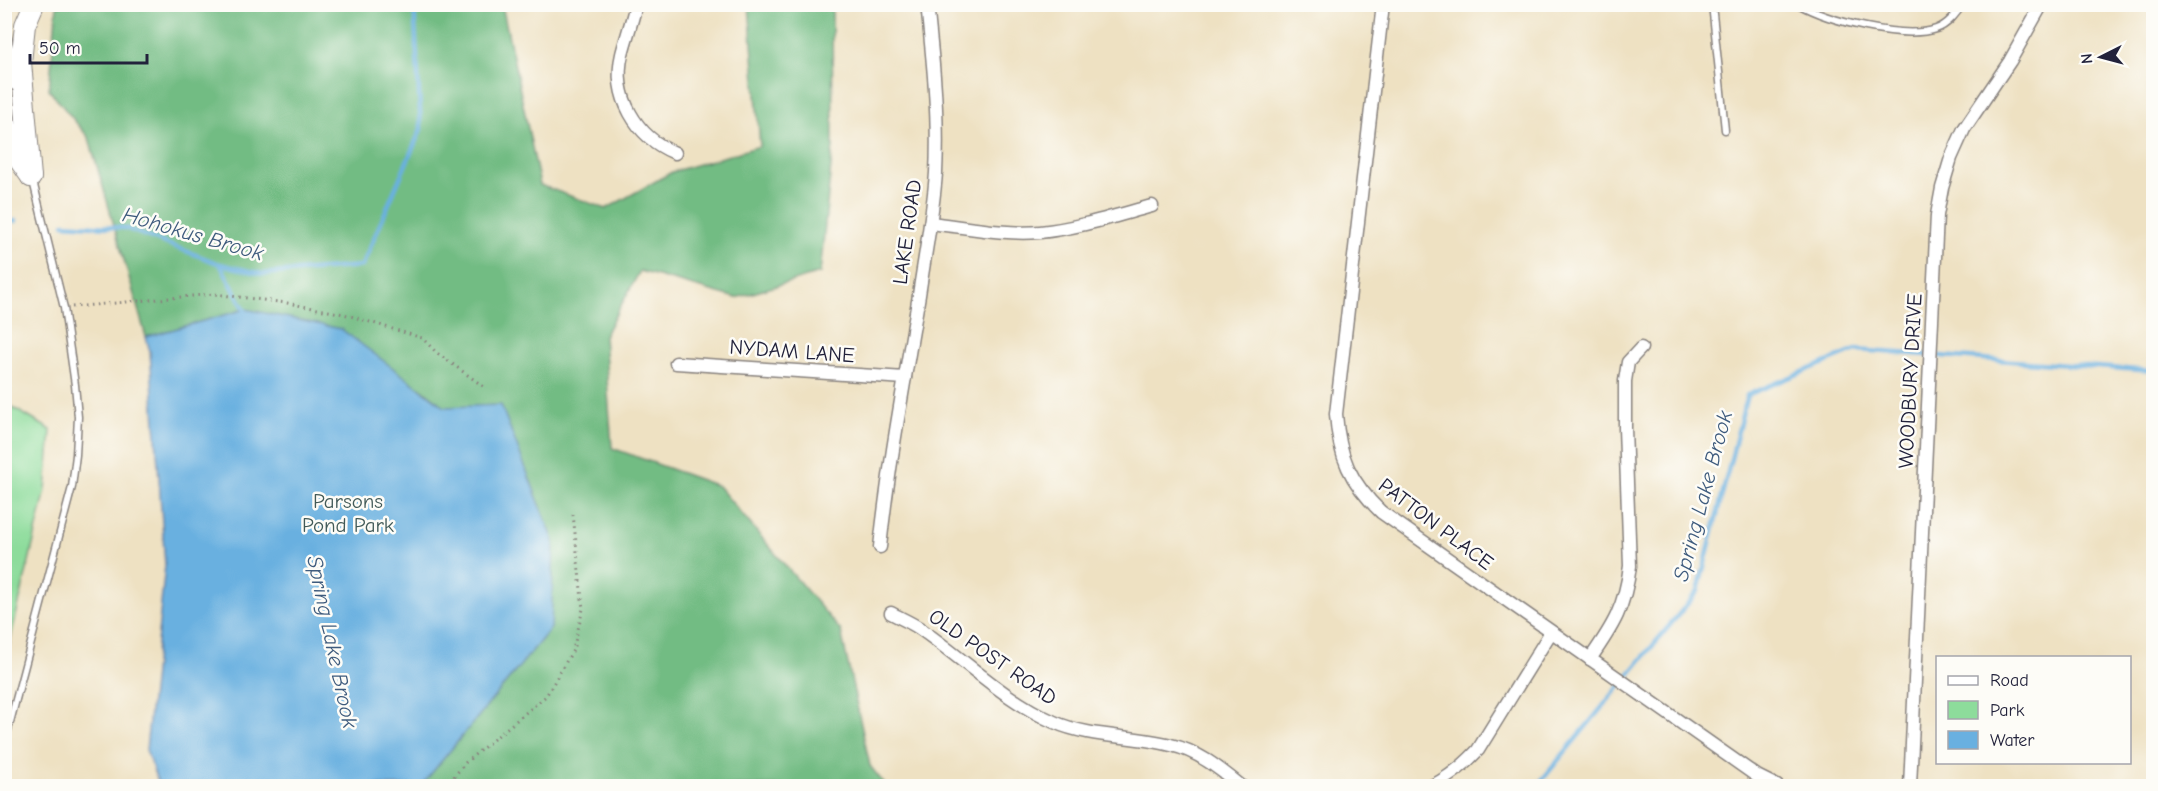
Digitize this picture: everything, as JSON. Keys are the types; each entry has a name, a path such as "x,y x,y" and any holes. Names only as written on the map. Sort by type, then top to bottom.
{"main road":[{"path":"31,177 21,62 25,26 34,4"},
{"path":"4,139 31,177"}],"street":[{"path":"636,4 622,56 621,92 627,110 638,126 651,139 675,153"},
{"name":"LAKE ROAD","path":"880,547 890,464 936,174 935,74 927,4"},
{"name":"PATTON PLACE","path":"1383,4 1336,414 1337,438 1343,460 1365,497 1381,512 1757,776 1777,786"},
{"name":"WOODBURY DRIVE","path":"1910,786 1937,216 1951,158 1964,129 2010,62 2042,4"},
{"path":"4,34 31,177"},
{"path":"4,108 31,177"},
{"path":"930,223 1008,232 1038,232 1068,228 1152,206"},
{"path":"1590,659 1610,630 1627,589 1630,566 1625,381 1628,362 1641,348"},
{"name":"NYDAM LANE","path":"676,363 905,378"},
{"name":"OLD POST ROAD","path":"891,613 918,628 963,663 1037,714 1057,724 1181,748 1211,762 1241,786"},
{"path":"1432,786 1445,780 1478,750 1551,632"}],"lane":[{"path":"1712,4 1725,130"},
{"path":"1798,4 1842,20 1888,32 1917,33 1938,29 1953,18 1963,4"},
{"path":"4,745 72,486 78,417 64,308 31,177"}],"path":[{"path":"64,308 214,294 287,303 344,314 422,338 436,353 483,386"},
{"path":"446,786 466,762 546,696 573,650 583,609 573,514"}],"green space":[{"path":"57,5 502,5 540,185 606,209 672,172 760,146 749,5 832,5 833,146 820,273 736,298 640,271 604,336 612,448 718,486 841,631 870,766 886,786 421,786 551,628 445,407 421,388 246,309 146,337 89,138 49,90"},
{"path":"5,403 51,430 46,490 5,662"}],"water":[{"path":"246,309 341,329 445,407 501,405 554,541 551,628 421,786 159,786 146,750 165,565 150,352 146,337"}],"waterway":[{"name":"Hohokus Brook","path":"64,224 125,228 220,264 262,274 362,266 421,129 414,4"},
{"name":"Hohokus Brook","path":"4,222 16,221"},
{"name":"Spring Lake Brook","path":"220,264 247,314"},
{"name":"Spring Lake Brook","path":"1537,786 1698,591 1747,395 1856,350 2154,371"}],"park label":[{"name":"Parsons Pond Park","path":"348,513"}]}
